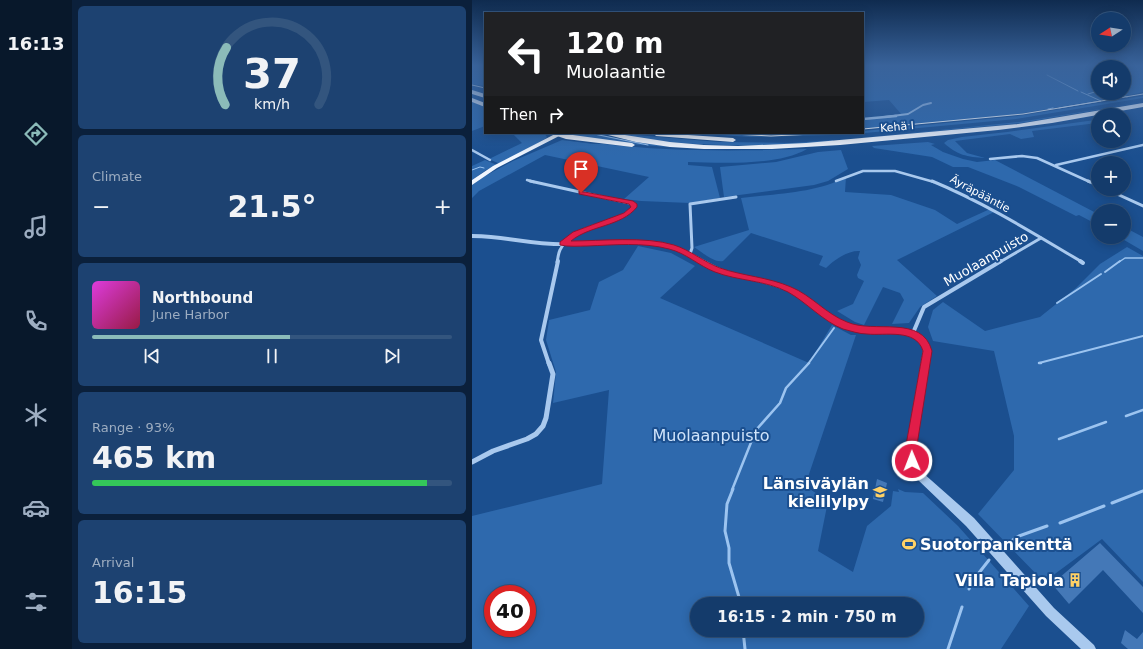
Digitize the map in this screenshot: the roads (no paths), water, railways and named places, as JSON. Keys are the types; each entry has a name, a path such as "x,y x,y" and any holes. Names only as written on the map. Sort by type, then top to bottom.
{"highway":[{"path":"472,99 484,101"},
{"path":"472,99 484,105"},
{"name":"Kehä I","path":"845,140 1018,121 1143,100"},
{"name":"Kehä I","path":"608,134 649,142 683,146 833,141 942,134 1039,123 1143,105"},
{"name":"Kehä I","path":"648,134 748,144"},
{"path":"682,134 748,144"},
{"path":"557,135 603,142 657,147 717,149 748,144"}],"main road":[{"path":"472,183 487,172 557,135"},
{"path":"528,151 557,135"}],"street":[{"path":"864,119 906,114 915,111 922,104 931,103"},
{"path":"1055,165 1143,145"},
{"path":"472,150 490,160"},
{"path":"990,159 1030,156 1055,165 1091,183"},
{"name":"Äyräpääntie","path":"836,181 855,172 876,171 914,175 937,182 961,192 1083,263"},
{"path":"472,462 527,439 536,434 543,426 546,418 553,374 541,340 560,250 563,244 575,233 627,215 634,207 634,204 528,180"},
{"path":"1121,196 1143,206"},
{"path":"690,254 692,248 690,204 736,198"},
{"path":"472,236 492,236 544,243 643,243 671,247 690,254 717,270 767,281 788,289 806,299 834,319 852,328 866,331 913,333 925,343 927,351 911,445 912,461 915,469 920,476 984,536 1055,618 1090,649"},
{"name":"Muolaanpuisto","path":"913,333 924,307 1041,238"}],"waterway":[{"path":"1059,108 1101,101 1091,96"},
{"path":"1048,109 1053,108"},
{"path":"594,134 648,145"},
{"path":"472,170 480,167 484,168"},
{"path":"1119,262 1125,258 1143,258"},
{"path":"1105,272 1120,261"},
{"path":"1057,303 1101,274"},
{"path":"808,364 834,328"},
{"path":"1041,363 1039,363 1143,336"},
{"path":"732,490 756,430 780,403 786,388 809,363"},
{"path":"1126,416 1143,410"},
{"path":"1059,439 1106,422"},
{"path":"733,489 727,504 725,531 729,548 729,563 739,597"},
{"path":"1112,503 1143,491"},
{"path":"1060,523 1104,506"},
{"path":"1005,545 1019,536 1047,526"},
{"path":"969,589 971,583 989,560"},
{"path":"948,649 962,607"},
{"path":"744,637 745,649"}],"tram line":[{"path":"864,129 1023,114 1129,96"},
{"path":"732,134 771,136 814,134"}],"place":[{"name":"Länsiväylän kielilylpy","path":"880,492"},
{"name":"Suotorpankenttä","path":"909,544"},
{"name":"Villa Tapiola","path":"1075,580"}]}
